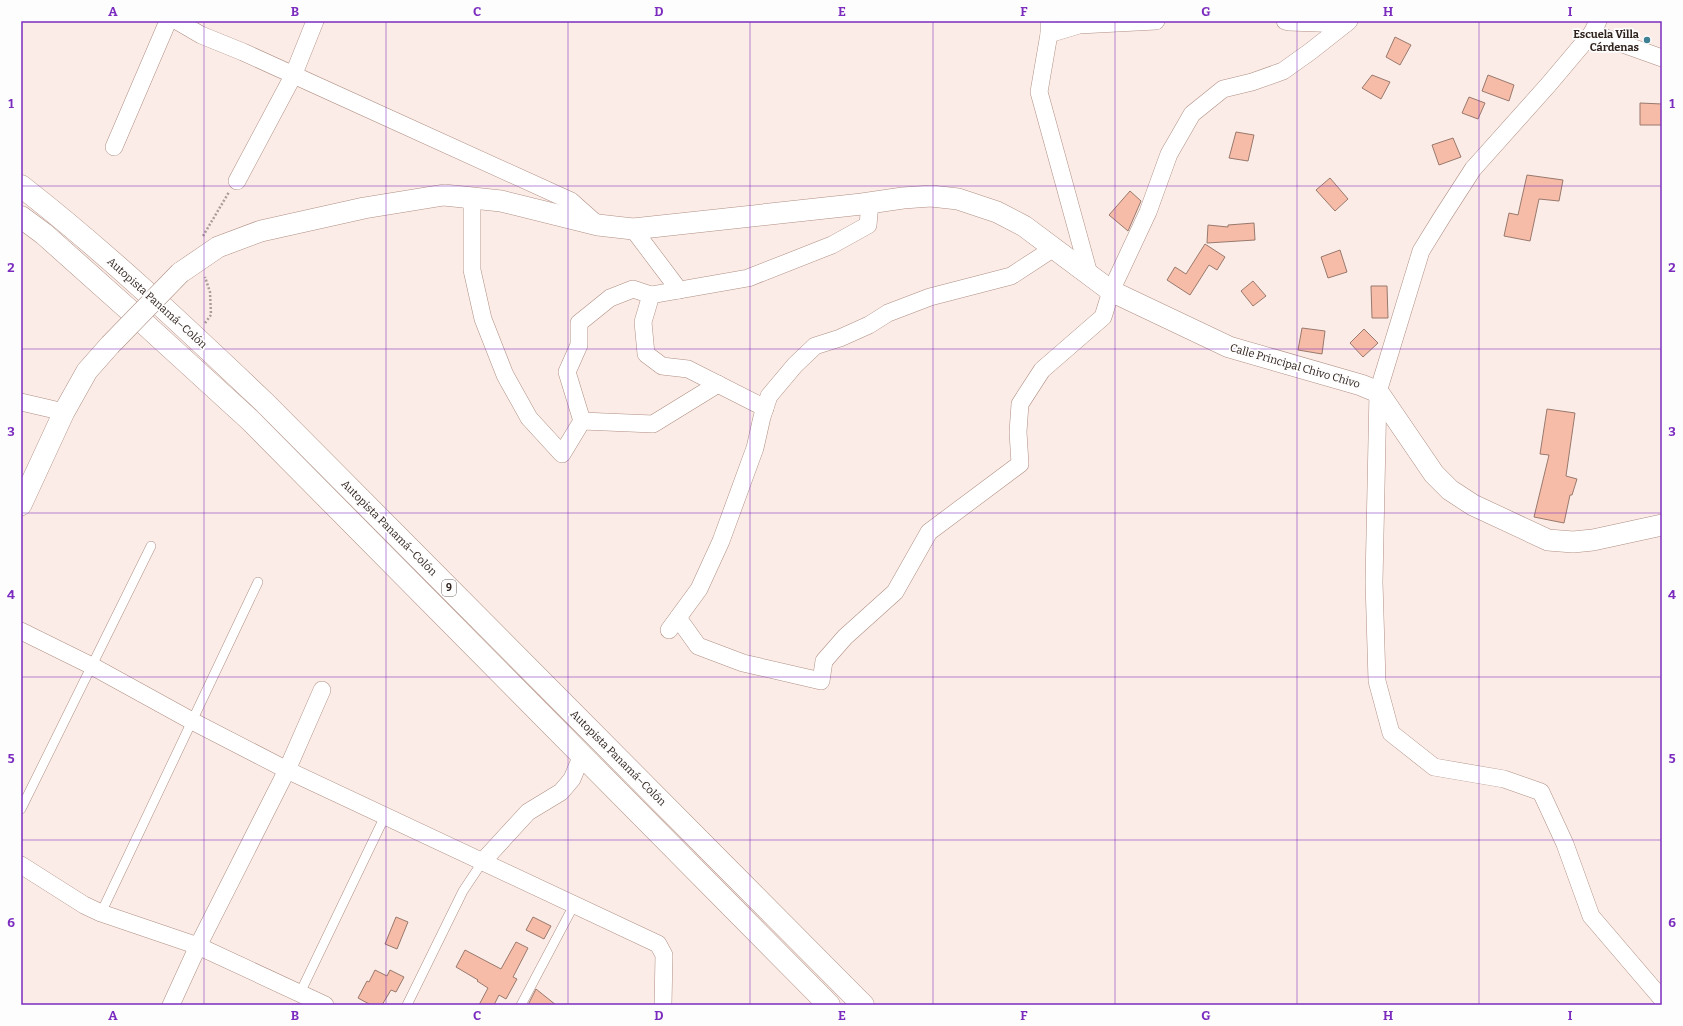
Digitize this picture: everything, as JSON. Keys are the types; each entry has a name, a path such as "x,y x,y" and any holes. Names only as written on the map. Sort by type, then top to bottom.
{"highway":[{"name":"Autopista Panamá–Colón","path":"21,186 62,218 193,334 265,403 863,1005"},
{"name":"Autopista Panamá–Colón","path":"21,217 44,234 250,420 829,1005"}],"street":[{"path":"114,147 168,21"},
{"path":"177,21 201,35 243,52 571,201 598,225"},
{"path":"237,181 293,76 315,21"},
{"path":"1089,274 1039,92 1049,27 1156,21"},
{"path":"1285,21 1347,23"},
{"path":"1054,248 1012,276 930,297 888,313 869,325 840,338 815,346 795,365 769,396 755,448 721,541 699,589 673,624 698,646 744,663 821,681 824,661 845,637 895,592 929,532 1020,464 1018,432 1020,404 1042,370 1104,317 1111,291 1148,212 1170,154 1192,114 1223,88 1252,82 1283,71 1347,23"},
{"path":"1662,58 1595,27 1549,84 1473,169 1421,251 1378,392 1374,582 1377,681 1391,733 1434,767 1504,779 1541,792 1565,844 1591,916 1662,998"},
{"name":"Calle Principal Chivo Chivo","path":"21,505 64,412 87,371 110,345 180,273 218,248 261,231 364,208 444,195 501,201 598,225 633,229 870,203 903,198 931,196 958,199 997,212 1024,226 1111,291 1229,347 1361,385 1378,392"},
{"path":"472,198 472,270 483,320 505,375 529,418 562,454 582,421 567,372 579,345 579,323 610,298 633,289 651,295 748,278 832,245 868,225 870,203"},
{"path":"633,229 679,290"},
{"path":"651,295 643,322 646,354 662,366 688,369 765,408"},
{"path":"582,421 653,424 718,384"},
{"path":"1378,392 1434,474 1450,490 1472,505 1548,540 1573,542 1593,540 1662,525"},
{"path":"21,402 64,412"},
{"path":"21,631 92,666 192,721 287,770 658,944 664,955 663,1005"},
{"path":"171,1005 198,946 287,770 322,690"},
{"path":"483,861 528,812 561,792 572,779 582,755"},
{"path":"21,865 84,905 101,913 198,946 325,1005"}],"lane":[{"path":"21,809 151,546"},
{"path":"101,913 258,582"},
{"path":"300,993 385,816"},
{"path":"407,1005 463,891 483,861"},
{"path":"521,1005 574,904"}],"path":[{"path":"202,237 237,181"},
{"path":"193,334 204,325 211,315 210,292 200,260"}],"building":[{"path":"1395,37 1411,45 1400,65 1386,57"},
{"path":"1372,75 1390,82 1381,99 1362,88"},
{"path":"1488,75 1514,85 1509,101 1482,91"},
{"path":"1469,97 1485,103 1478,119 1462,113"},
{"path":"1640,103 1662,104 1662,125 1640,125"},
{"path":"1236,132 1254,135 1248,161 1229,158"},
{"path":"1453,138 1461,157 1439,165 1432,145"},
{"path":"1527,175 1563,180 1559,201 1539,199 1530,241 1504,236 1509,213 1518,215"},
{"path":"1330,178 1348,199 1335,211 1316,190"},
{"path":"1130,191 1141,201 1128,231 1109,215"},
{"path":"1254,223 1255,240 1207,243 1208,225 1228,227 1228,225"},
{"path":"1205,244 1225,257 1217,270 1209,265 1190,295 1167,280 1175,267 1186,274"},
{"path":"1340,250 1347,272 1328,278 1321,257"},
{"path":"1253,281 1266,296 1253,306 1241,291"},
{"path":"1371,286 1387,286 1388,318 1372,318"},
{"path":"1302,328 1325,331 1322,354 1298,350"},
{"path":"1364,329 1378,343 1363,357 1350,343"},
{"path":"1547,409 1575,413 1566,476 1577,479 1572,495 1570,495 1564,523 1534,517 1549,455 1540,454"},
{"path":"396,917 408,922 397,949 385,944"},
{"path":"533,917 551,926 544,939 526,930"},
{"path":"516,942 528,948 513,977 517,979 506,999 499,995 494,1005 479,1005 488,988 477,981 478,980 456,967 465,950 501,969"},
{"path":"375,970 387,976 390,970 404,977 396,992 391,990 382,1005 371,1005 358,998"},
{"path":"536,989 556,1005 528,1005"}],"place":[{"name":"Escuela Villa Cárdenas","path":"1647,40"}]}
